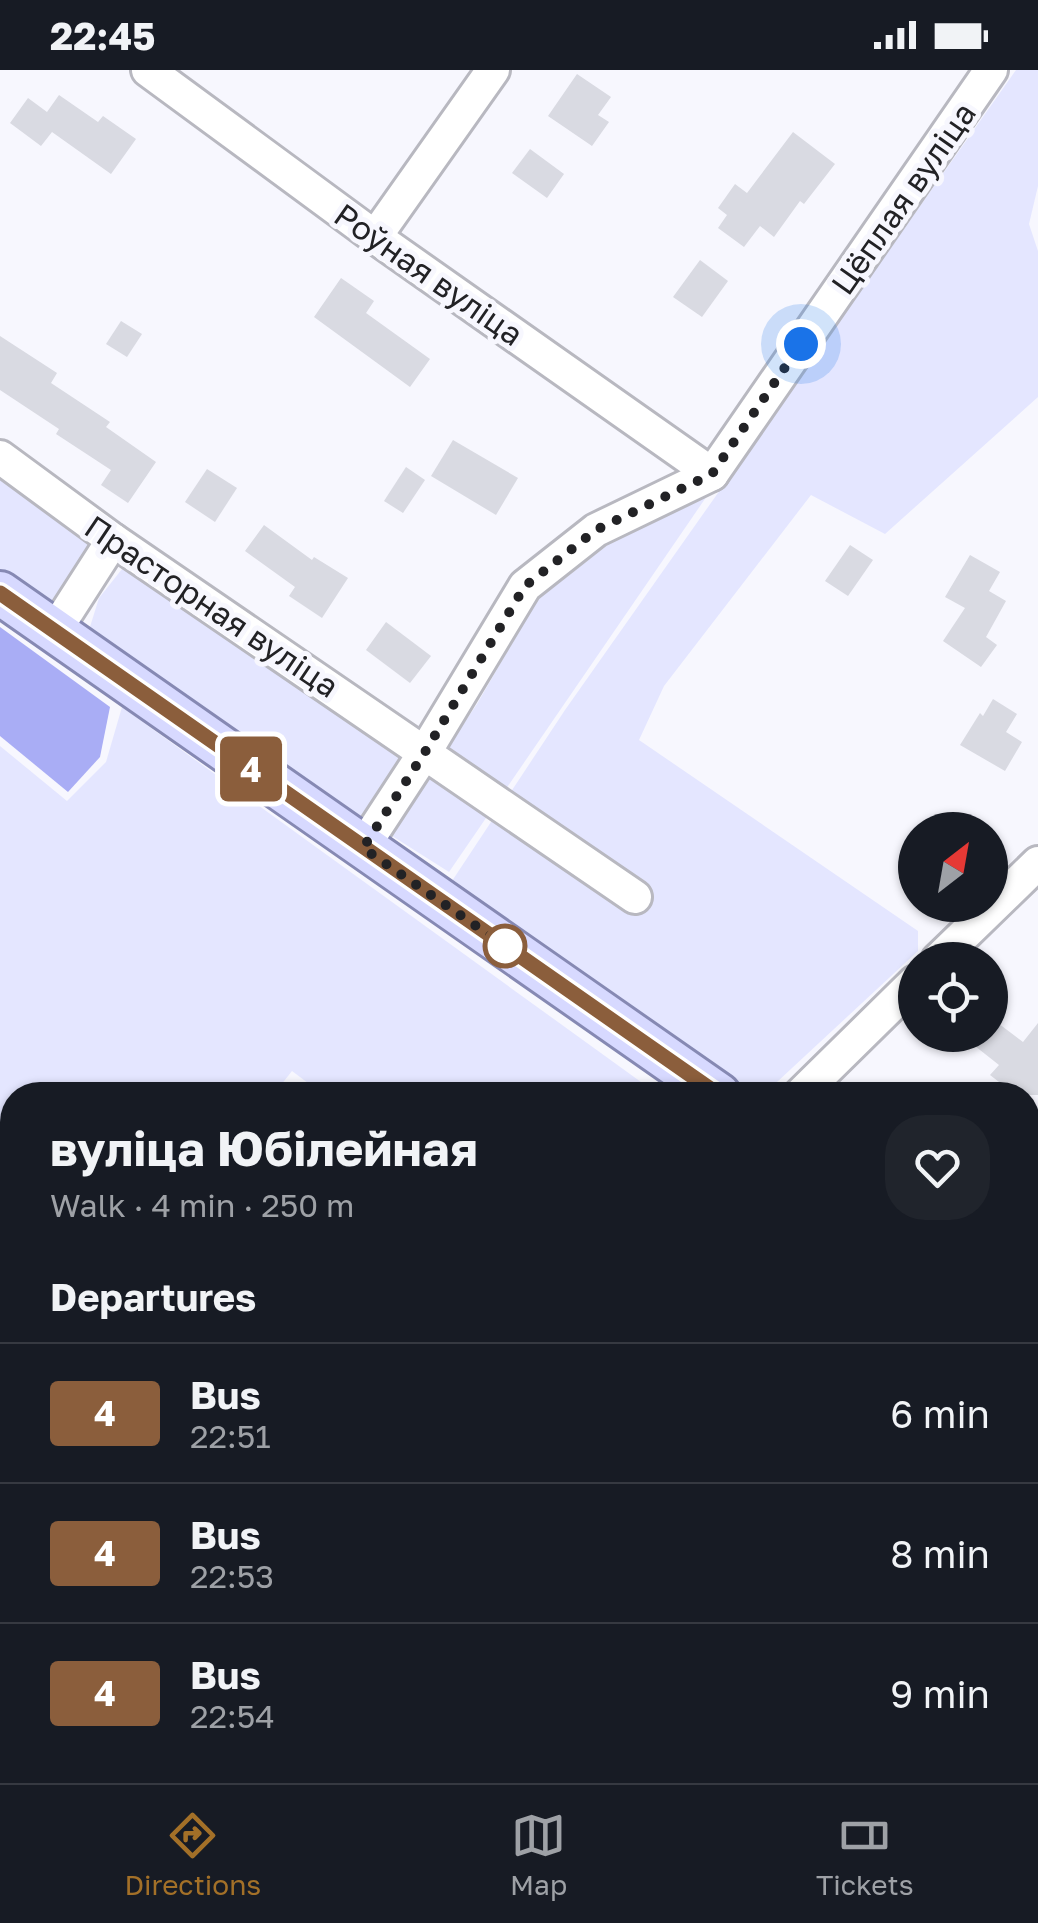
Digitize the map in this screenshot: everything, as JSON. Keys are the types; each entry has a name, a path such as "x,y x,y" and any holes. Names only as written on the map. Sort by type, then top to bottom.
{"main road":[{"path":"0,594 700,1082"}],"street":[{"name":"Роўная вуліца","path":"148,70 712,474"},
{"path":"375,236 493,70"},
{"name":"Цёплая вуліца","path":"712,474 991,70"},
{"name":"Прасторная вуліца","path":"0,457 113,540 635,898"},
{"path":"363,848 525,586 596,530 712,474"},
{"path":"54,632 113,540"},
{"path":"957,942 1038,863"},
{"path":"813,1082 898,999"}],"shaded area":[{"path":"1016,70 1038,70 1038,186 1029,224 1038,251 1038,397 885,534 811,495 664,686 639,740 898,917 898,922 918,931 918,942 898,942 898,970 777,1082 735,1082 452,881 565,710"},
{"path":"0,468 91,533 83,565 50,614 0,577"},
{"path":"709,493 449,872 389,834 477,704 537,600 618,537"},
{"path":"126,564 405,758 364,823 89,630 99,598"},
{"path":"0,627 110,707 100,757 68,792 0,736"},
{"path":"122,707 641,1082 307,1082 292,1071 283,1082 0,1082 0,746 67,801 106,762"}],"building":[{"path":"577,74 611,97 598,115 609,122 592,146 548,116"},
{"path":"59,95 98,122 103,116 136,139 111,174 52,132 41,146 10,123 28,98 47,112"},
{"path":"793,132 835,164 804,204 800,201 774,237 760,226 744,247 718,228 727,215 718,208 735,184 747,193"},
{"path":"530,149 564,174 547,198 512,173"},
{"path":"700,260 728,281 702,317 673,297"},
{"path":"341,278 374,301 366,313 430,359 410,387 314,317"},
{"path":"121,321 142,334 127,357 106,344"},
{"path":"0,336 57,373 51,383 110,422 106,427 156,462 128,503 101,485 111,470 0,390"},
{"path":"453,440 518,478 496,515 431,476"},
{"path":"406,467 425,480 403,513 384,501"},
{"path":"207,469 237,488 215,522 185,502"},
{"path":"264,525 312,560 314,557 348,578 322,618 289,596 295,587 245,551"},
{"path":"850,545 873,560 848,596 825,581"},
{"path":"970,555 1000,572 989,591 1006,601 986,637 997,645 981,667 943,641 965,608 945,597"},
{"path":"386,622 431,656 410,683 366,650"},
{"path":"993,699 1017,714 1006,732 1022,742 1005,771 960,745"},
{"path":"1038,1023 1038,1082 999,1082 990,1075 999,1065 983,1052 1008,1052 1008,1031 1023,1042"}],"bus line":[{"name":"4","path":"0,593 700,1082"}],"route":[{"path":"505,946 363,848 525,586 596,530 712,474 801,344"}]}
